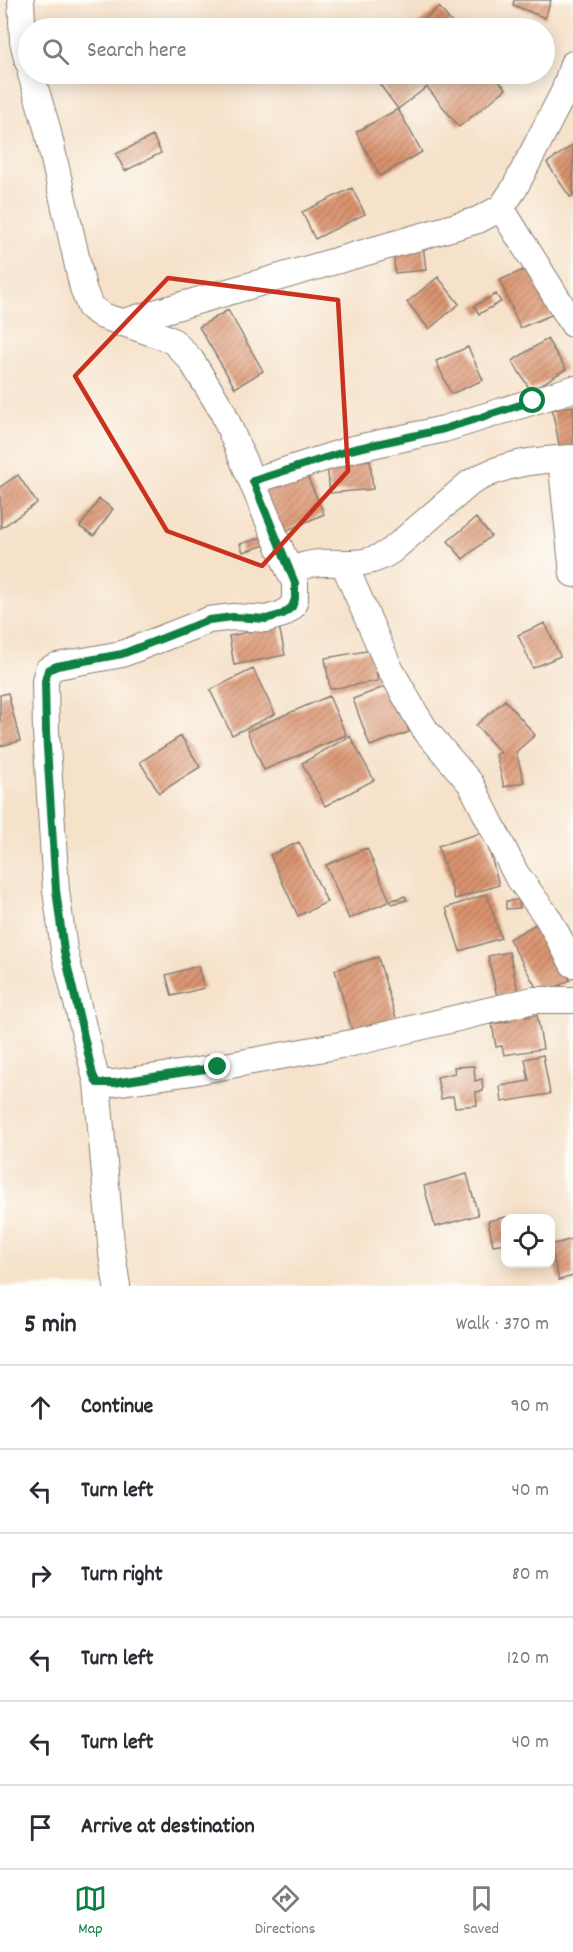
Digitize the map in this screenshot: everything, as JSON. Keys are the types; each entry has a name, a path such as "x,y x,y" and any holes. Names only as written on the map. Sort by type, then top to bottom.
{"street":[{"path":"21,0 22,18"},
{"path":"120,323 478,220 501,208 514,189 564,92 573,64"},
{"path":"34,84 47,128 85,296 90,307 120,323 174,342 190,360 222,410 295,583 295,599 292,607 283,614 266,619 233,617 209,620 122,654 57,666 48,670 45,681 56,890 64,951 97,1083 112,1254 117,1286"},
{"path":"501,208 573,324"},
{"path":"253,481 350,450 444,429 573,389"},
{"path":"289,570 309,564 360,564 380,558 470,483 482,476 510,465 567,459 573,574"},
{"path":"344,564 389,667 416,715 426,731 471,784 516,874 548,918 573,963"},
{"path":"97,1083 114,1083 192,1072 352,1043 533,1000 573,1000"}],"highlighted area":[{"path":"168,278 338,300 348,471 262,566 167,531 75,376"}],"building":[{"path":"514,0 551,0 545,18 513,5"},
{"path":"439,7 448,18 425,18"},
{"path":"379,84 502,84 506,89 459,127 427,87 398,109"},
{"path":"398,109 422,152 380,176 356,132"},
{"path":"153,136 161,153 125,171 116,154"},
{"path":"573,145 573,195 570,197 547,163"},
{"path":"352,188 365,214 315,239 302,212"},
{"path":"423,244 426,270 395,273 393,246"},
{"path":"531,267 551,315 520,328 500,280"},
{"path":"438,277 459,304 429,329 407,302"},
{"path":"496,294 501,302 479,314 474,306"},
{"path":"228,310 263,371 235,388 199,327"},
{"path":"547,339 566,369 531,391 512,361"},
{"path":"468,347 483,380 451,394 436,361"},
{"path":"573,406 573,450 561,453 552,410"},
{"path":"370,460 373,489 330,493 327,465"},
{"path":"305,471 324,514 281,533 262,490"},
{"path":"18,475 37,503 1,528 0,487"},
{"path":"99,499 113,509 94,536 80,527"},
{"path":"476,518 491,536 463,559 448,541"},
{"path":"267,536 269,544 243,552 240,544"},
{"path":"545,623 560,656 533,668 518,635"},
{"path":"279,626 285,655 234,665 229,636"},
{"path":"372,650 378,681 330,689 325,658"},
{"path":"253,669 275,714 232,735 210,690"},
{"path":"392,684 409,732 370,746 353,699"},
{"path":"8,693 20,741 0,746 0,695"},
{"path":"329,696 346,735 264,770 247,731"},
{"path":"505,700 535,735 516,752 524,782 504,787 496,754 501,753 476,725"},
{"path":"181,736 200,767 159,793 140,762"},
{"path":"350,736 374,780 325,806 302,763"},
{"path":"484,832 499,885 455,899 438,846"},
{"path":"299,842 327,902 298,916 270,855"},
{"path":"367,848 390,901 349,919 326,865"},
{"path":"487,894 501,938 460,951 446,908"},
{"path":"405,896 407,900 392,904 390,901"},
{"path":"519,900 520,908 506,909 506,901"},
{"path":"538,923 570,980 541,996 509,939"},
{"path":"509,952 518,991 497,996 488,956"},
{"path":"378,957 397,1022 353,1034 335,970"},
{"path":"198,966 204,988 172,996 166,975"},
{"path":"524,1011 525,1017 537,1015 543,1049 504,1055 502,1046 496,1047 492,1024 511,1021 509,1013"},
{"path":"543,1055 550,1094 502,1102 500,1086 529,1081 525,1059"},
{"path":"474,1066 475,1081 482,1079 483,1091 476,1092 477,1105 455,1107 453,1096 441,1099 437,1077 455,1073 454,1067"},
{"path":"467,1174 478,1215 435,1227 424,1186"},
{"path":"501,1218 501,1244 493,1245 488,1221"},
{"path":"573,1239 573,1276 559,1280 555,1264 555,1244"}],"route":[{"path":"218,1067 103,1084 97,1083 93,1075 64,951 56,890 46,731 45,681 48,670 82,660 122,654 209,620 233,617 266,619 283,614 292,607 296,591 295,583 253,481 350,450 444,429 533,401"}]}
